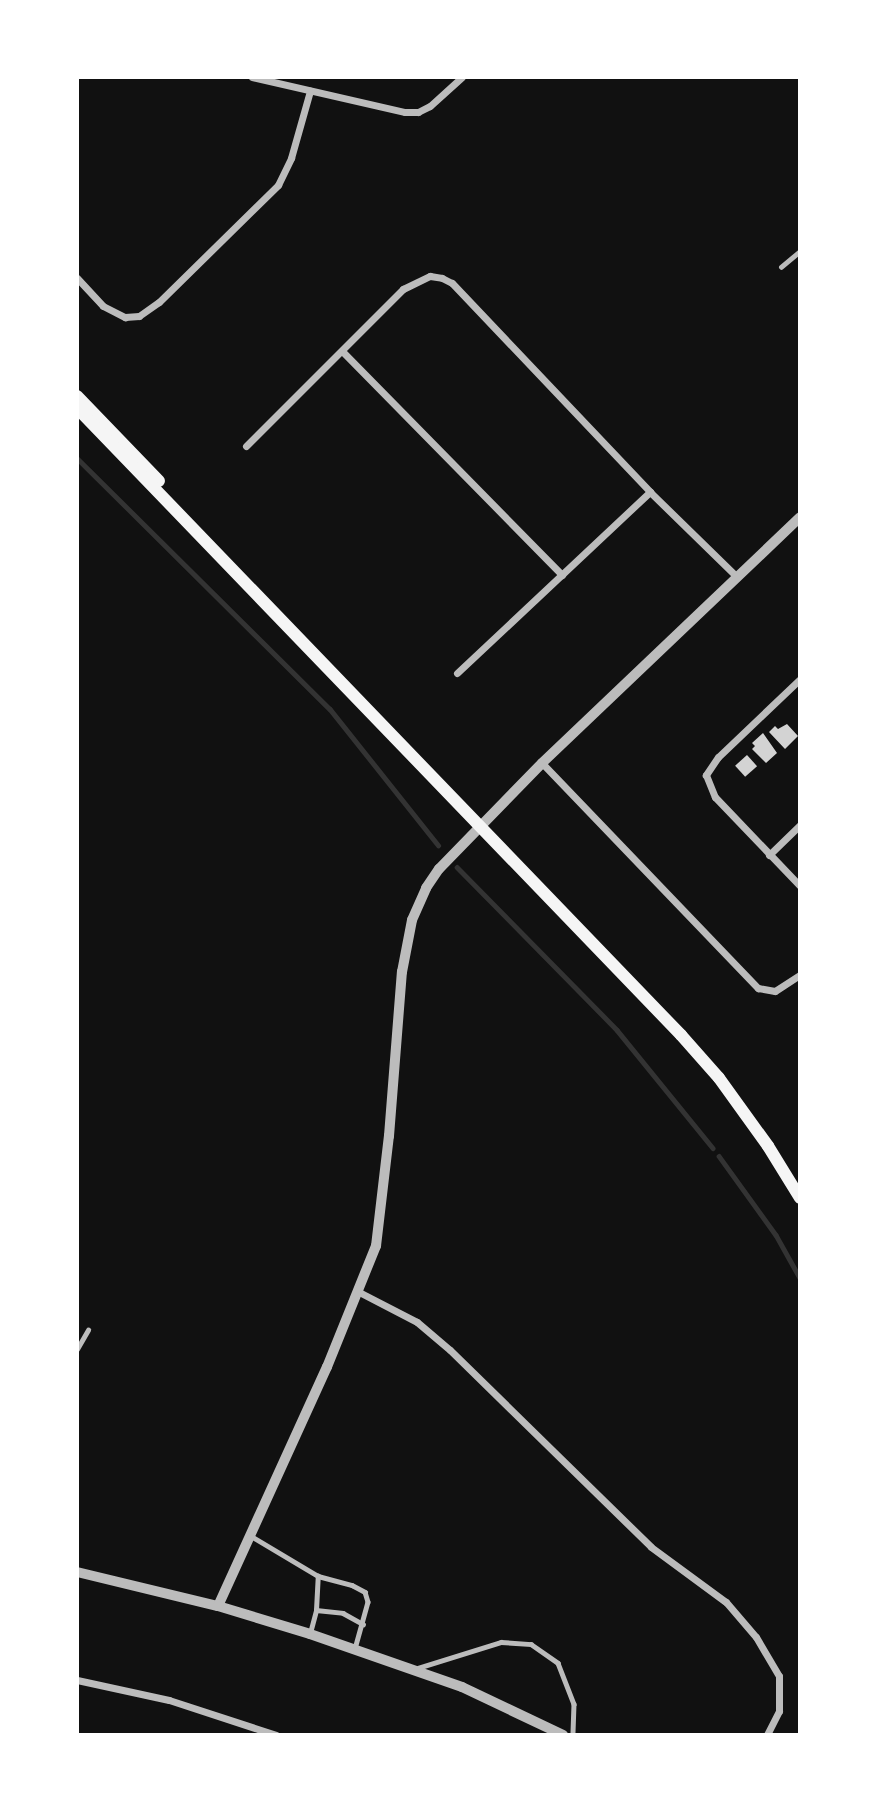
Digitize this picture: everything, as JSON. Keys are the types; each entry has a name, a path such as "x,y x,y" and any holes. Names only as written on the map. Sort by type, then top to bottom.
{"main road":[{"path":"77,396 681,1035 719,1078 768,1146 800,1198"},
{"path":"77,408 702,1046 744,1099 800,1184"}],"street":[{"path":"252,77 405,112 418,112 442,97 462,77"},
{"path":"77,278 103,306 125,317 139,316 159,303 278,185 291,158 310,91"},
{"path":"246,446 403,289 430,276 442,278 452,283 650,492 737,577"},
{"path":"342,351 562,575"},
{"path":"457,673 650,492"},
{"path":"218,1606 359,1292 380,1225 402,972 412,920 439,869 542,762 800,517"},
{"path":"800,679 718,757 706,775 715,796 800,886"},
{"path":"542,762 758,988 775,991 793,982 800,975"},
{"path":"769,855 800,825"},
{"path":"359,1292 417,1322 450,1350 652,1547 715,1593 741,1617 779,1676 779,1711 767,1735"},
{"path":"77,1573 218,1606 310,1634 462,1687 563,1735"},
{"path":"77,1681 169,1700 276,1735"}],"lane":[{"path":"781,267 800,251"},
{"path":"77,1349 88,1330"},
{"path":"250,1536 318,1576 352,1585 365,1592 368,1598 355,1649"},
{"path":"310,1634 316,1610 318,1576"},
{"path":"316,1610 343,1613 363,1624"},
{"path":"414,1670 492,1643 531,1644 558,1663 574,1704 573,1735"}],"building":[{"path":"787,724 798,736 785,749 769,732 775,726 778,729"},
{"path":"763,733 777,753 766,763 752,749 755,746 752,743"},
{"path":"747,755 757,766 745,777 735,766"}],"waterway":[{"path":"77,458 330,709 438,845"},
{"path":"457,867 617,1030 713,1148"},
{"path":"719,1156 776,1235 800,1278"}]}
